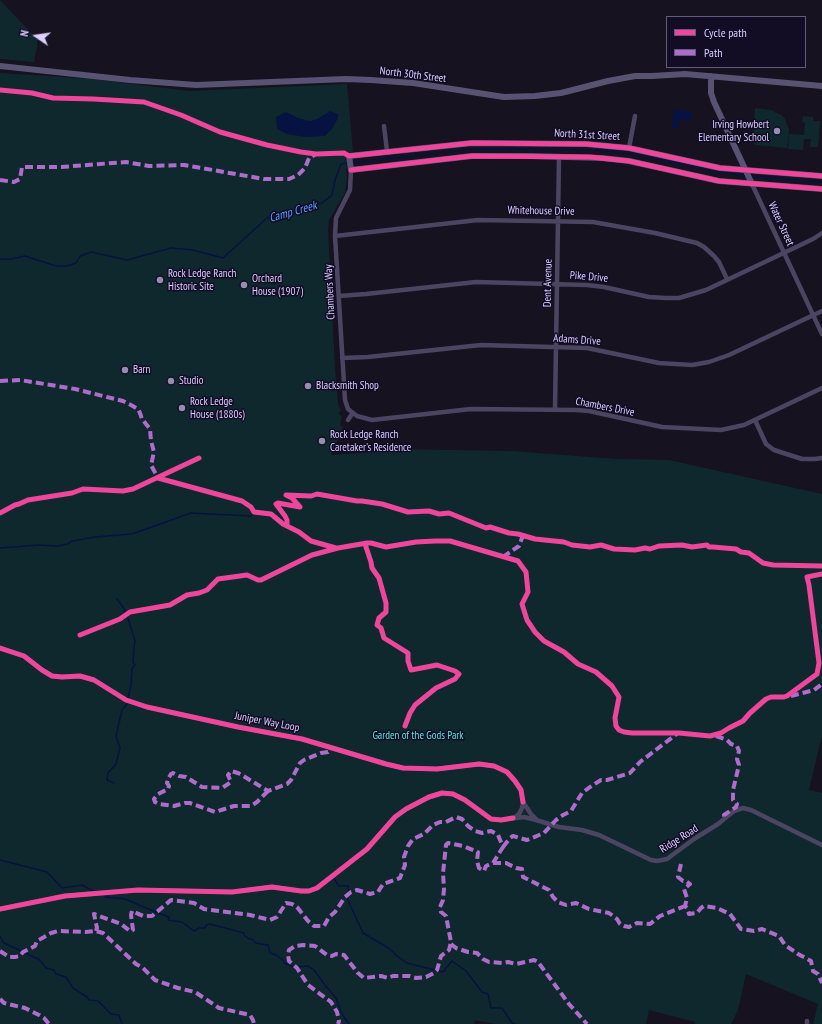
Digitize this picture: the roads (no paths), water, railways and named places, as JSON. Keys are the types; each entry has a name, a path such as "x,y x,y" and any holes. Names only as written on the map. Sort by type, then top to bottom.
{"main road":[{"name":"North 30th Street","path":"0,66 130,80 196,85 346,79 428,85 488,95 522,97 561,93 608,81 636,76 685,74 822,86"},
{"name":"Water Street","path":"711,76 711,92 714,102 752,184"},
{"name":"North 31st Street","path":"822,176 707,166 629,148 586,144 486,142 349,156 350,170 472,156 614,159 712,180 822,189"}],"street":[{"path":"629,148 635,116"},
{"path":"384,126 388,152"},
{"name":"Dent Avenue","path":"555,409 559,157"},
{"name":"Chambers Way","path":"350,170 350,190 336,218 335,236 345,400 348,409 352,414"},
{"name":"Water Street","path":"752,184 822,334"},
{"name":"Whitehouse Drive","path":"335,236 478,220 593,222 655,233 697,243 709,251 719,262 727,280"},
{"name":"Pike Drive","path":"339,296 468,283 595,286 649,296 672,298 693,295 813,239 822,232"},
{"name":"Adams Drive","path":"342,358 412,353 472,345 592,348 659,363 692,365 709,362 729,355 822,312"},
{"name":"Chambers Drive","path":"352,414 360,418 372,420 471,408 583,410 653,426 713,431 728,430 744,425 822,388"},
{"path":"348,420 352,414"},
{"path":"754,420 766,444 774,450 802,458 822,458"},
{"name":"Juniper Way Loop","path":"0,648 24,656 52,676 80,676 94,680 126,700 147,707 302,739 403,768 436,769 480,764 494,766 507,772 515,781 521,790 523,802"},
{"path":"0,909 65,896 138,890 232,892 272,887 301,892 310,891 317,888 367,849 395,817 406,809 429,797 442,793 453,794 465,800 491,819 501,820 513,818 519,814 523,802"},
{"path":"523,802 530,814 536,820"},
{"name":"Ridge Road","path":"513,818 524,817 552,825 582,830 598,835 651,860 657,861 667,859 694,839 718,824 734,811 743,808 751,810 822,845"}],"waterway":[{"name":"Camp Creek","path":"351,163 474,149 599,150 629,153 709,170 746,176"},
{"name":"Camp Creek","path":"0,259 11,259 25,256 56,266 67,266 76,263 80,256 91,252 127,260 171,248 193,250 223,258 267,218 322,203 332,195 335,180 341,164 347,163"},
{"name":"Camp Creek","path":"750,176 822,182"},
{"path":"0,548 38,545 57,546 68,544 72,541 95,537 132,534 191,513 251,516"},
{"path":"117,599 125,610 135,641 133,662 135,665 132,669 128,698"},
{"path":"114,783 107,780 108,773 116,764 120,748 116,736 122,710 127,704"},
{"path":"0,860 47,872 62,888 82,885 93,891"},
{"path":"334,879 339,886 348,886 349,891 347,898 363,933 390,949 407,963 443,972 452,961 466,971 482,992 488,994 491,1008 502,1008 512,1023 515,1024"},
{"path":"105,897 125,899 156,912"},
{"path":"158,913 169,917 168,920 182,922 194,931 199,928 205,928 206,925 210,924 244,933 244,935 256,943 268,945 270,953 276,955 284,961 284,963 293,967 308,966 314,970 336,998 342,1014 349,1024"},
{"path":"0,936 4,943 40,960 46,968 54,970 56,974 66,977 73,988 89,1000 98,1001 111,1014 119,1015 122,1024"}],"place":[{"name":"Irving Howbert Elementary School","path":"777,131"},
{"name":"Rock Ledge Ranch Historic Site","path":"160,280"},
{"name":"Orchard House (1907)","path":"244,285"},
{"name":"Barn","path":"125,370"},
{"name":"Studio","path":"171,381"},
{"name":"Blacksmith Shop","path":"308,386"},
{"name":"Rock Ledge House (1880s)","path":"182,408"},
{"name":"Rock Ledge Ranch Caretaker's Residence","path":"322,441"}],"park label":[{"name":"Garden of the Gods Park","path":"418,736"}]}
